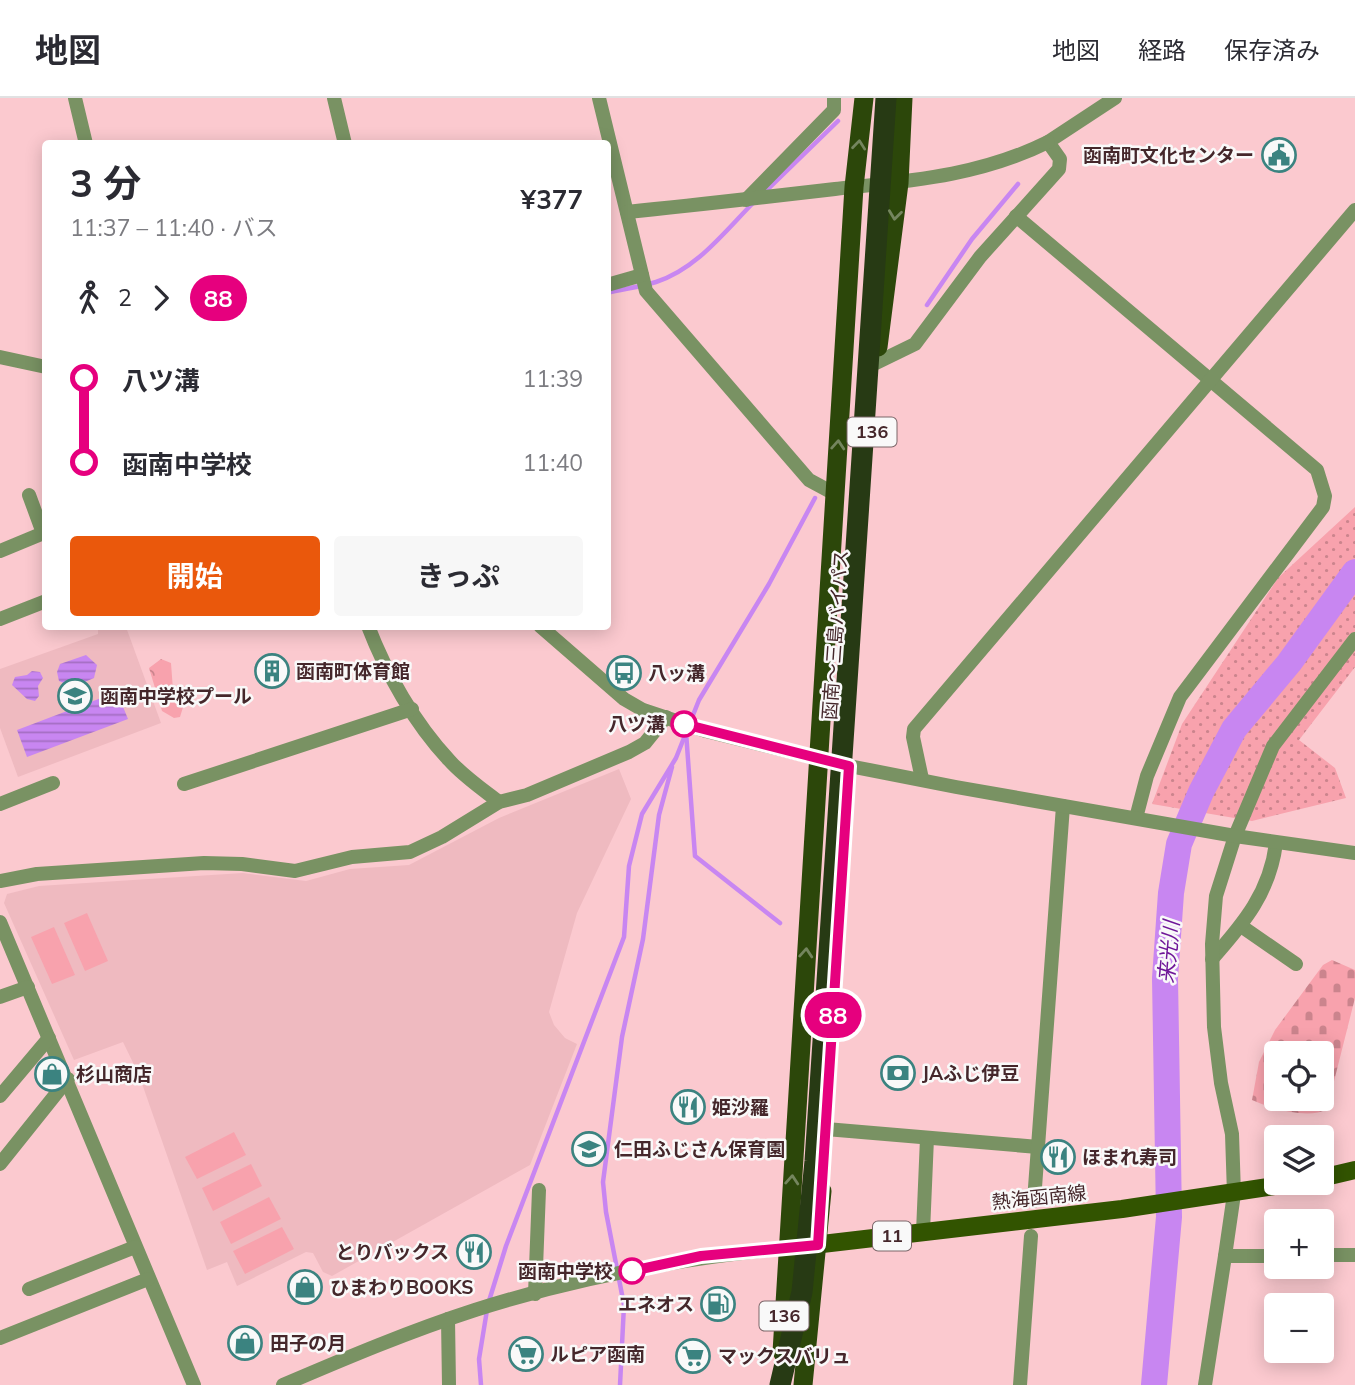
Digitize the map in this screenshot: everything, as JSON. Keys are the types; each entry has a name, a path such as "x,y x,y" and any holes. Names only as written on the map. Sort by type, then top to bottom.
{"highway":[{"name":"函南～三島バイパス","path":"780,1385 854,187 864,98"},
{"path":"780,1385 802,1293 815,1161 886,98"},
{"name":"函南～三島バイパス","path":"803,1385 818,1245 876,363 899,183 903,98"}],"main road":[{"path":"1334,1175 1355,1170"},
{"name":"熱海函南線","path":"788,1248 1122,1209 1264,1189"}],"street":[{"path":"75,98 85,140"},
{"path":"334,98 344,140"},
{"path":"599,98 610,140"},
{"path":"746,200 834,110 834,98"},
{"path":"628,212 899,183 971,172 1010,160 1048,142 1115,98"},
{"path":"876,363 915,344 1016,215 1059,169 1060,159 1048,142"},
{"path":"611,145 644,281 808,480 835,494"},
{"path":"922,779 913,737 914,729 1355,210"},
{"path":"1016,215 1317,470 1325,495 1323,507 1180,697 1147,776 1142,819"},
{"path":"611,285 644,281"},
{"path":"0,357 42,366"},
{"path":"29,495 42,527"},
{"path":"0,551 42,533"},
{"path":"0,619 42,603"},
{"path":"370,630 412,709 450,761 499,802"},
{"path":"545,630 624,699 643,710 706,731 849,766 1276,843 1355,853"},
{"path":"1205,1385 1225,1256 1232,1134 1220,1083 1214,1027 1212,959 1216,897 1231,835 1273,746 1355,639"},
{"path":"184,784 412,709"},
{"path":"0,881 37,874 204,863 242,864 295,871 352,857 410,852 442,837 499,802 527,795 629,752 645,743 672,719"},
{"path":"0,804 53,783"},
{"path":"1034,1201 1063,806"},
{"path":"1212,959 1260,899 1273,866 1276,843"},
{"path":"0,922 194,1385"},
{"path":"1241,926 1296,964"},
{"path":"0,997 28,987"},
{"path":"0,1096 49,1038"},
{"path":"0,1164 68,1079"},
{"path":"826,1129 1038,1147"},
{"path":"923,1232 927,1138"},
{"path":"535,1294 539,1191"},
{"path":"1020,1385 1031,1236"},
{"path":"29,1289 135,1247"},
{"path":"283,1385 448,1319 535,1294 701,1256 788,1248"},
{"path":"1334,1255 1355,1255"},
{"path":"1225,1256 1264,1256"},
{"path":"0,1338 148,1279"},
{"path":"448,1319 449,1385"}],"shaded area":[{"name":"函南中学校プール","path":"98,630 127,630 161,723 18,777 0,728 0,669 98,634"},
{"path":"86,655 97,665 94,678 73,687 59,681 57,672 60,664"},
{"path":"32,671 40,672 43,678 38,686 39,696 35,701 27,699 12,685 15,677 27,675"},
{"path":"117,692 128,719 27,757 17,730"},
{"path":"619,769 631,799 577,913 549,1012 554,1025 565,1038 577,1044 530,1165 332,1276 323,1272 313,1253 306,1252 237,1286 227,1262 207,1270 139,1075 123,1042 74,1060 4,903 7,894 39,886 243,873 306,881 350,869 409,865 499,818"}],"green space":[{"path":"1355,507 1355,667 1299,740 1335,768 1346,798 1252,821 1152,804 1182,724 1278,578"},
{"path":"161,659 171,663 173,690 184,704 180,717 174,718 162,711 149,668"},
{"path":"87,913 108,961 85,971 64,923"},
{"path":"54,927 75,975 52,984 31,937"},
{"path":"1332,960 1355,970 1355,998 1334,1081 1334,1041 1270,1041 1323,965"},
{"path":"1264,1052 1264,1104 1252,1100 1259,1062"},
{"path":"1290,1111 1322,1111 1310,1113"},
{"path":"234,1132 246,1155 197,1179 185,1157"},
{"path":"251,1164 262,1186 213,1211 202,1188"},
{"path":"269,1197 281,1219 231,1244 220,1222"},
{"path":"282,1227 294,1249 245,1274 233,1251"}],"waterway":[{"path":"763,194 838,121"},
{"path":"927,305 972,239 1018,184"},
{"path":"611,292 656,282 685,268 709,248 754,202"},
{"path":"489,1301 506,1246 624,937 629,866 642,814 676,758 699,700 769,584 815,498"},
{"name":"来光川","path":"1154,1385 1169,1217 1165,978 1171,893 1179,844 1201,792 1234,729 1289,663 1355,572"},
{"path":"686,732 695,856 780,923"},
{"path":"620,1385 624,1305 603,1182 622,1037 643,939 659,815 672,767"},
{"path":"481,1385 479,1359 487,1310"}],"bus line":[{"name":"88","path":"632,1271 701,1256 818,1245 849,766 684,724"}],"place":[{"name":"函南町文化センター","path":"1279,155"},
{"name":"函南町体育館","path":"272,671"},
{"name":"八ッ溝","path":"624,673"},
{"name":"函南中学校プール","path":"75,696"},
{"name":"八ツ溝","path":"684,724"},
{"name":"JAふじ伊豆","path":"898,1073"},
{"name":"杉山商店","path":"52,1074"},
{"name":"姫沙羅","path":"688,1107"},
{"name":"仁田ふじさん保育園","path":"589,1149"},
{"name":"ほまれ寿司","path":"1058,1157"},
{"name":"とりバックス","path":"474,1252"},
{"name":"函南中学校","path":"632,1271"},
{"name":"ひまわりBOOKS","path":"305,1287"},
{"name":"エネオス","path":"718,1304"},
{"name":"田子の月","path":"245,1343"},
{"name":"ルピア函南","path":"526,1354"},
{"name":"マックスバリュ","path":"693,1356"}]}
